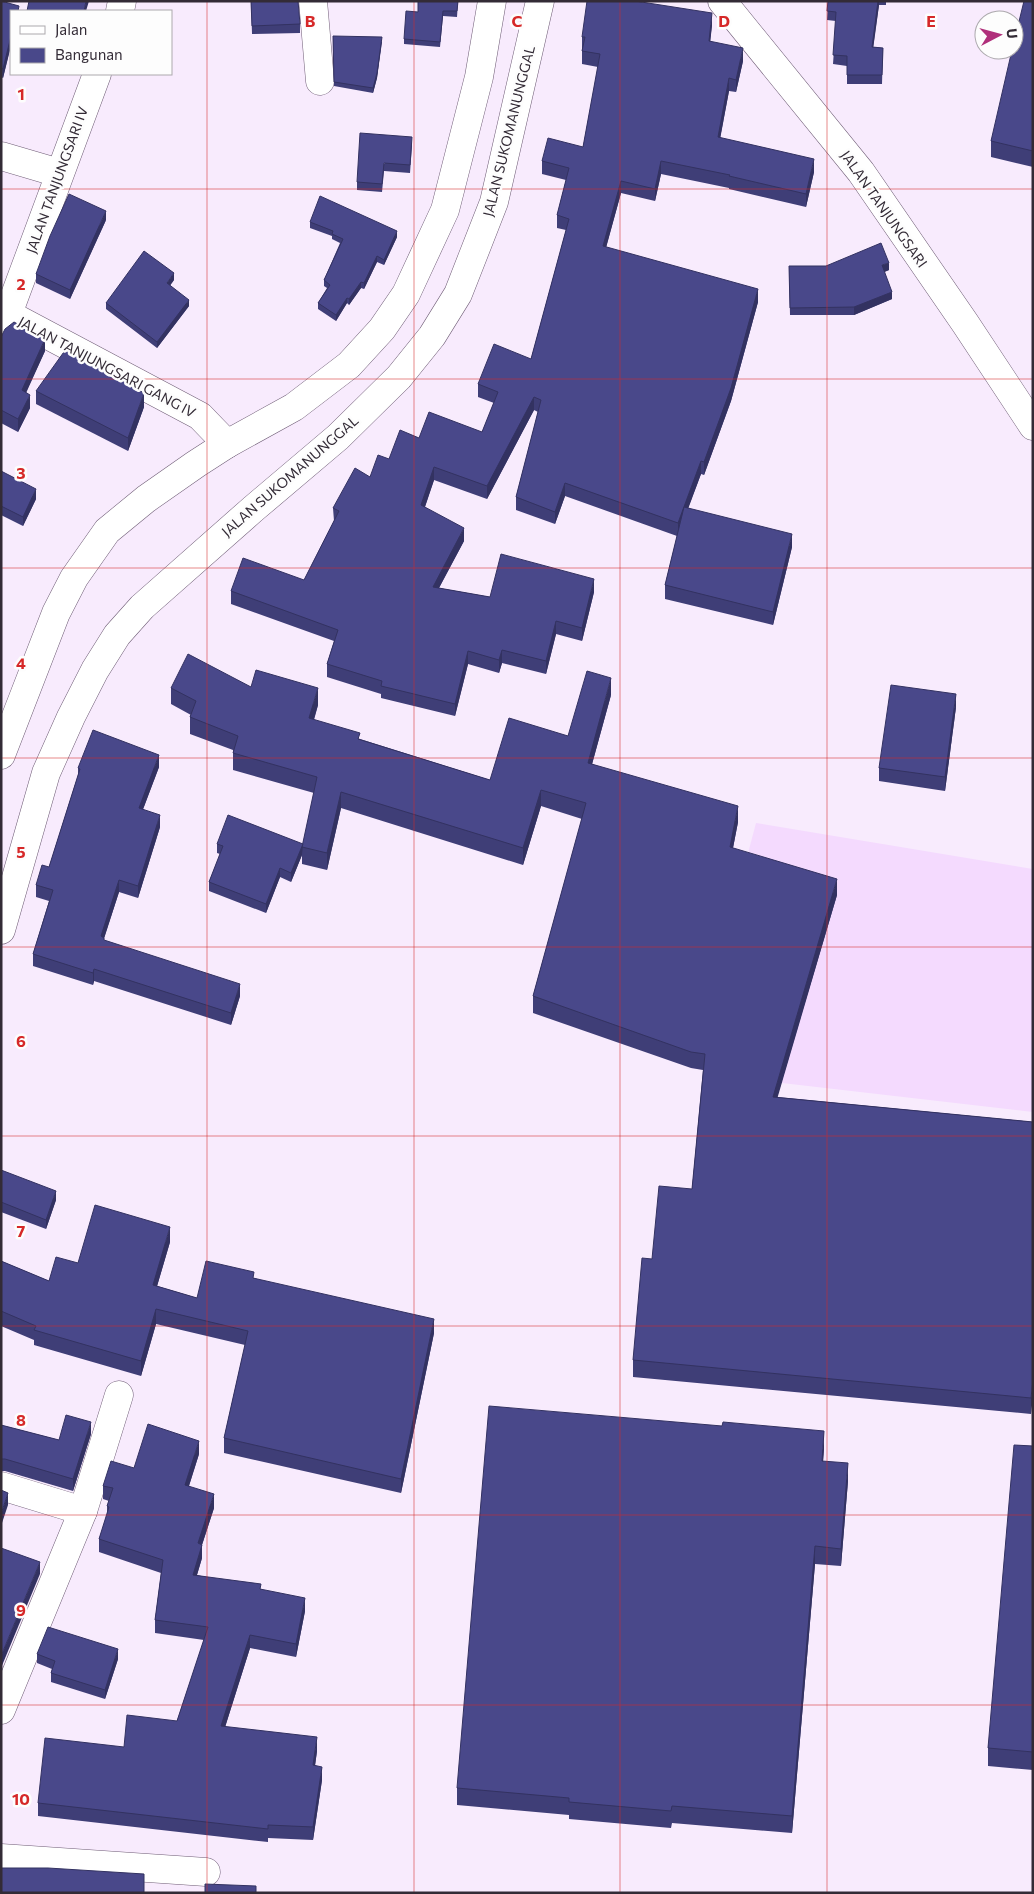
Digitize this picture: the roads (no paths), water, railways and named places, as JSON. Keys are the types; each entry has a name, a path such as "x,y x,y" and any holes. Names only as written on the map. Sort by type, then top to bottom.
{"main road":[{"path":"313,1 320,81"},
{"path":"1,755 56,613 74,578 107,531 146,499 227,444 294,407 349,365 382,329 406,294 445,210 480,77 492,1"},
{"name":"JALAN SUKOMANUNGGAL","path":"1,930 46,773 95,670 117,635 157,594 338,437 398,377 432,336 458,294 494,202 540,1"},
{"name":"JALAN TANJUNGSARI","path":"722,1 861,172 1033,426"},
{"name":"JALAN TANJUNGSARI IV","path":"4,320 97,75"},
{"path":"1,156 59,173"},
{"name":"JALAN TANJUNGSARI GANG IV","path":"4,320 200,416 227,444"},
{"path":"1,1710 82,1511 119,1395"},
{"path":"1,1486 82,1511"},
{"path":"1,1858 206,1872"}]}
